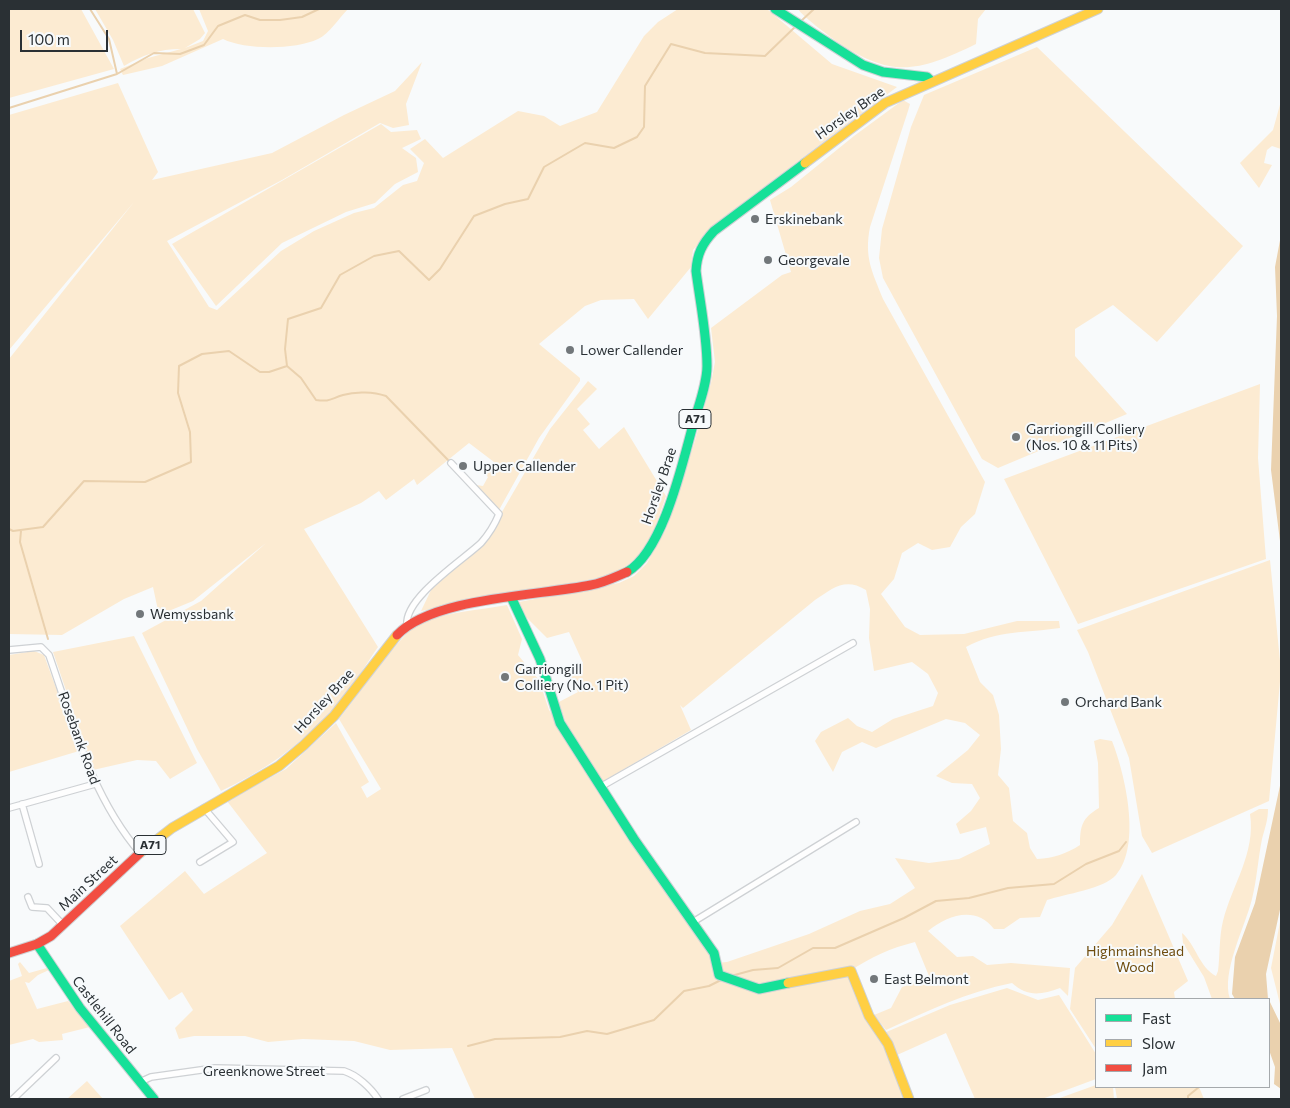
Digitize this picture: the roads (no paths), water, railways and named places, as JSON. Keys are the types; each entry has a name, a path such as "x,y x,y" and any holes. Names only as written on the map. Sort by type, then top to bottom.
{"main road":[{"path":"775,9 862,65 883,72 927,76 931,81"},
{"name":"Horsley Brae","path":"232,792 279,766 304,745 337,712 382,651 407,625 430,614 487,601 610,580 628,572 646,554 675,491 698,408 707,367 696,271 697,258 703,243 721,225 885,103 931,81 1098,9"},
{"path":"512,598 540,659 560,723 602,786 634,839 714,953 719,975 759,989 852,971 869,1016 888,1044 909,1099"},
{"name":"Main Street","path":"9,952 37,944 51,936 140,853 172,828 232,792"},
{"name":"Castlehill Road","path":"37,944 68,992 154,1099"}],"street":[{"path":"407,625 408,617 429,586 482,542 499,514 451,464"},
{"path":"602,786 853,643"},
{"name":"Rosebank Road","path":"9,650 40,647 49,655 95,784 127,838 140,853"},
{"path":"9,808 95,784"},
{"path":"22,804 38,864"},
{"path":"200,862 233,842 204,808"},
{"path":"693,922 856,822"},
{"path":"28,897 32,907 47,908 63,926"},
{"path":"9,1096 13,1099 56,1058"},
{"name":"Greenknowe Street","path":"140,1082 151,1076 215,1068 344,1071 360,1081 378,1099"},
{"path":"403,1099 426,1090"}],"waterway":[{"path":"90,9 109,39 117,74"},
{"path":"9,108 117,74 154,53 180,54 204,45 218,26 245,15 260,20 280,20 302,17 319,9"},
{"path":"800,22 814,9"},
{"path":"9,529 13,531 43,527 84,481 145,482 191,462 190,432 178,393 179,366 202,354 229,351 260,372 269,372 287,366 285,349 288,319 321,308 340,275 374,256 399,251 429,280 440,269 474,216 505,204 528,199 544,167 585,143 614,148 637,137 644,127 645,86 671,44 705,53 765,56 797,25"},
{"path":"287,366 301,378 316,400 321,401 359,393 386,396 448,460"},
{"path":"21,531 20,542 48,639"},
{"path":"731,976 753,970 778,968 813,948 835,948 904,918 936,901 969,898 1008,888 1054,884 1086,864 1119,851 1126,842"},
{"path":"468,1046 495,1039 560,1037 587,1031 607,1034 654,1020 684,991 709,986 723,979"},
{"path":"1188,1099 1188,1096 1198,1088"}],"place":[{"name":"Erskinebank","path":"755,219"},
{"name":"Georgevale","path":"768,260"},
{"name":"Lower Callender","path":"570,350"},
{"name":"Garriongill Colliery (Nos. 10 & 11 Pits)","path":"1016,437"},
{"name":"Upper Callender","path":"463,466"},
{"name":"Wemyssbank","path":"140,614"},
{"name":"Garriongill Colliery (No. 1 Pit)","path":"505,677"},
{"name":"Orchard Bank","path":"1065,702"},
{"name":"East Belmont","path":"874,979"}],"park label":[{"name":"Highmainshead Wood","path":"1135,960"}]}
